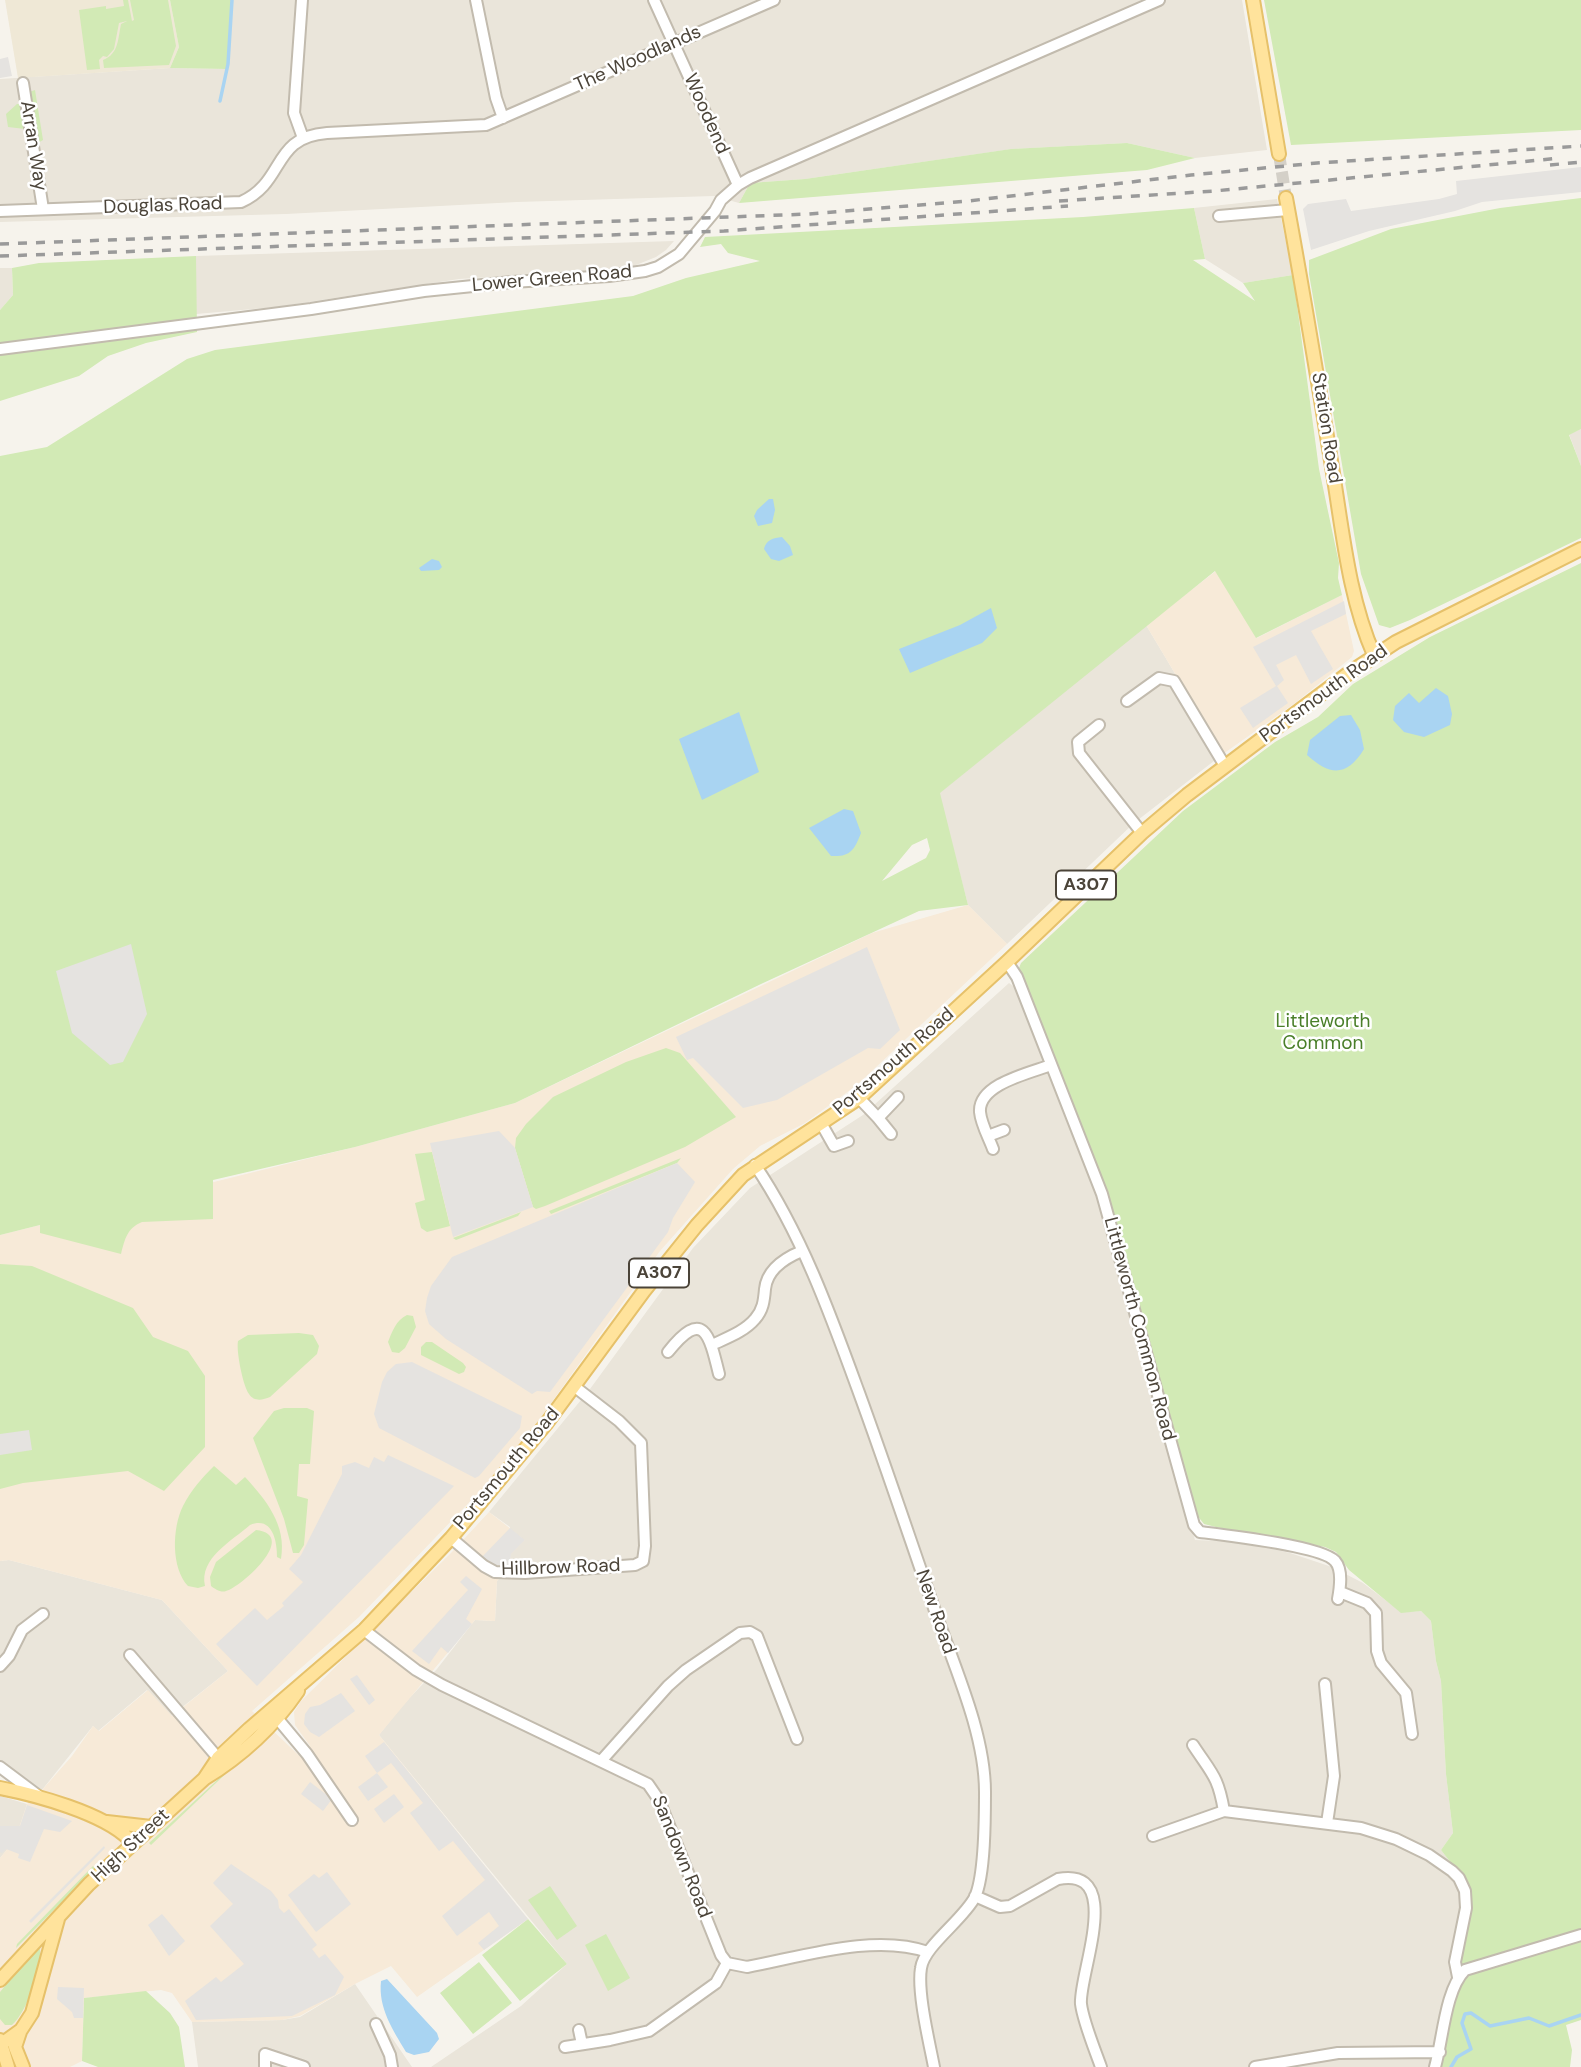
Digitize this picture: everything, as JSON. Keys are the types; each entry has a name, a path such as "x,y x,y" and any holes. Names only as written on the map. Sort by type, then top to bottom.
{"main road":[{"path":"1254,0 1279,154"},
{"name":"Station Road","path":"1287,204 1350,577 1374,655"},
{"name":"Portsmouth Road","path":"273,1714 364,1630 451,1538 575,1387 697,1225 743,1175 859,1098 1142,833 1225,766 1374,655 1466,605 1581,549"},
{"name":"High Street","path":"204,1779 218,1758 273,1714"},
{"name":"High Street","path":"0,1980 60,1915 151,1827 204,1779 240,1753 273,1714"},
{"path":"0,1788 42,1799 106,1822 151,1827"},
{"path":"106,1822 129,1839 130,1847"},
{"path":"23,2067 15,2047 21,2029 36,2005 60,1915"},
{"path":"8,2067 1,2043 21,2029"}],"street":[{"path":"302,0 294,113 303,138 327,133 477,128 503,118 496,98 476,0"},
{"name":"Woodend","path":"654,0 738,185"},
{"name":"The Woodlands","path":"503,118 774,0"},
{"name":"Lower Green Road","path":"0,349 311,309 424,291 645,271 658,267 679,254 721,200 738,185 771,168 1159,0"},
{"name":"Arran Way","path":"23,83 43,209"},
{"name":"Douglas Road","path":"0,211 241,202 262,190 286,150 303,138"},
{"path":"1219,216 1287,204"},
{"path":"1127,701 1159,678 1174,681 1225,766"},
{"path":"1099,724 1078,742 1079,752 1142,833"},
{"name":"Littleworth Common Road","path":"1007,962 1017,977 1102,1194 1194,1525 1200,1532 1247,1538 1325,1554 1336,1562 1340,1575 1339,1595 1367,1603 1376,1613 1377,1651 1381,1662 1406,1693 1412,1734"},
{"path":"993,1149 980,1110 982,1099 989,1090 1051,1065"},
{"path":"878,1118 898,1097"},
{"path":"859,1098 891,1134"},
{"path":"821,1123 834,1146 848,1140"},
{"path":"988,1136 1003,1130"},
{"name":"New Road","path":"755,1165 780,1205 844,1350 977,1738 985,1789 979,1885 959,1920 928,1952"},
{"path":"712,1345 746,1328 762,1310 769,1276 782,1261 802,1251"},
{"path":"668,1352 680,1338 695,1327 702,1330 712,1345 719,1374"},
{"path":"746,1328 751,1340"},
{"name":"Hillbrow Road","path":"451,1538 495,1572 635,1566 643,1561 645,1546 642,1443 619,1421 575,1387"},
{"path":"0,1666 9,1656 22,1630 43,1614"},
{"name":"Sandown Road","path":"364,1630 416,1670 442,1685 648,1784 654,1790 721,1955 727,1963"},
{"path":"601,1761 668,1686 686,1670 740,1633 750,1632 757,1636 797,1739"},
{"path":"130,1655 218,1758"},
{"path":"1325,1684 1334,1776 1327,1824"},
{"path":"273,1714 307,1754 352,1820"},
{"path":"1194,1744 1219,1782 1224,1811"},
{"path":"0,1767 42,1799"},
{"path":"1153,1836 1224,1811 1361,1828 1396,1839 1429,1855 1459,1878 1465,1891 1466,1908 1455,1962 1458,1977"},
{"path":"975,1896 1000,1907 1010,1906 1064,1877 1083,1882 1088,1888 1095,1916 1081,2004 1101,2067"},
{"path":"1435,2067 1452,1992 1458,1977 1465,1970 1581,1935"},
{"path":"565,2047 649,2031 716,1983 727,1963 747,1967 882,1943 915,1947 928,1952 920,1968 934,2067"},
{"path":"376,2024 390,2055 392,2067"},
{"path":"579,2030 582,2045"},
{"path":"265,2067 265,2050 304,2067"},
{"path":"1255,2067 1338,2053 1440,2052"}],"shaded area":[{"path":"5,0 170,0 179,47 170,68 18,78"},
{"path":"231,0 1242,0 1267,150 1195,158 1127,143 1012,149 805,179 750,183 739,203 714,196 517,202 286,214 0,222 0,79 170,68 227,69"},
{"path":"8,57 12,76 0,78 0,59"},
{"path":"1581,167 1581,192 1482,202 1369,231 1311,250 1303,209 1308,204 1346,199 1351,211 1457,194 1456,181"},
{"path":"1277,199 1293,275 1243,283 1205,259 1194,208"},
{"path":"674,241 656,257 618,269 459,279 276,307 196,314 196,256"},
{"path":"0,268 12,268 13,295 0,310"},
{"path":"1581,429 1581,466 1569,434"},
{"path":"1216,571 1257,638 1342,595 1354,651 1352,657 1295,703 1223,754 1146,625"},
{"path":"1344,601 1346,614 1311,631 1333,669 1311,684 1296,655 1276,665 1284,680 1277,686 1288,703 1253,728 1240,708 1276,686 1253,647"},
{"path":"1146,625 1223,754 1134,823 1007,944 968,905 939,793"},
{"path":"968,905 1007,944 857,1085 805,1123 760,1146 733,1169 660,1251 531,1431 484,1487 359,1617 252,1711 307,1763 310,1746 295,1725 294,1712 301,1701 489,1512 525,1540 511,1554 510,1566 497,1581 495,1621 475,1620 379,1735 528,1919 417,1997 391,1966 300,2016 282,2020 192,2022 172,1993 161,1990 84,1998 82,2061 70,2067 0,2067 0,1858 15,1840 27,1804 72,1756 93,1726 99,1731 148,1690 172,1716 228,1671 162,1600 9,1560 0,1561 0,1235 355,1147 515,1103 872,933"},
{"path":"131,944 147,1014 123,1062 110,1065 72,1033 56,971"},
{"path":"867,947 900,1030 880,1049 868,1048 777,1100 743,1108 693,1058 687,1060 676,1037"},
{"path":"1009,983 1016,988 1097,1198 1195,1540 1242,1542 1290,1553 1332,1567 1363,1583 1401,1612 1421,1611 1431,1621 1441,1681 1446,1774 1453,1833 1441,1850 1453,1865 1465,1891 1458,1977 1435,2067 431,2067 521,2006 567,1964 379,1735 437,1669 475,1620 495,1621 497,1581 510,1566 510,1527 489,1512 590,1389 693,1248 750,1188 863,1115"},
{"path":"499,1131 515,1148 533,1207 453,1237 430,1143"},
{"path":"677,1163 695,1182 673,1218 668,1232 550,1392 537,1391 532,1394 446,1339 429,1324 425,1311 431,1286 452,1257"},
{"path":"412,1362 522,1416 520,1428 479,1476 475,1478 379,1428 374,1414 387,1372 396,1364"},
{"path":"29,1430 32,1450 0,1455 0,1434"},
{"path":"388,1455 454,1486 257,1686 216,1644 255,1608 267,1620 284,1606 282,1603 303,1582 289,1569 301,1555 342,1474 342,1466 355,1462 369,1468 374,1457 384,1462"},
{"path":"510,1528 525,1540 511,1554 510,1566 494,1565 482,1557"},
{"path":"9,1560 162,1600 228,1671 171,1716 147,1690 98,1731 93,1726 42,1790 0,1762 0,1561"},
{"path":"466,1576 482,1589 466,1619 472,1624 448,1653 441,1647 429,1664 412,1651 468,1590 460,1582"},
{"path":"357,1675 375,1700 369,1705 350,1679"},
{"path":"341,1693 355,1711 319,1737 310,1732 304,1724 305,1714 310,1707 320,1705"},
{"path":"384,1742 528,1919 484,1950 478,1943 499,1926 489,1912 457,1936 442,1916 485,1880 453,1841 439,1851 410,1813 423,1803 391,1763 377,1773 365,1756"},
{"path":"377,1773 388,1787 368,1801 358,1787"},
{"path":"310,1782 332,1799 323,1811 301,1794"},
{"path":"394,1794 404,1807 384,1823 374,1809"},
{"path":"0,1796 27,1804 15,1840 0,1858"},
{"path":"27,1805 72,1821 60,1832 44,1829 30,1862 18,1858 19,1854 6,1849 0,1852 0,1826 20,1826"},
{"path":"104,1846 105,1848 31,1923 29,1921"},
{"path":"231,1864 271,1891 284,1913 289,1909 317,1945 312,1949 319,1958 325,1954 344,1977 335,1995 292,2016 196,2020 185,2001 216,1977 221,1982 244,1964 210,1926 233,1904 213,1883"},
{"path":"327,1872 351,1904 316,1932 288,1895 314,1874 319,1878"},
{"path":"162,1914 185,1941 169,1956 148,1925"},
{"path":"355,1984 412,2067 198,2067 192,2022 282,2020 300,2017"},
{"path":"58,1987 84,1988 83,2018 74,2018 72,2012 57,1999"}],"green space":[{"path":"123,0 128,0 132,21 130,0 168,0 176,46 169,65 104,68 103,60 112,54 115,50 121,24 127,21 119,23 114,49 107,57 103,56 99,60 100,69 87,70 79,10 124,6"},
{"path":"170,0 231,0 227,69 170,68 179,47"},
{"path":"1264,0 1581,0 1581,130 1291,145"},
{"path":"35,90 43,140 38,143 28,142 25,129 8,127 6,114 17,104 21,104 20,95"},
{"path":"1127,143 1195,158 1147,170 739,203 750,183 805,179 1011,149"},
{"path":"1581,198 1581,429 1569,435 1581,466 1581,538 1410,620 1390,628 1379,625 1361,574 1309,274 1309,260 1391,229 1500,208"},
{"path":"1194,208 1205,259 1193,260 1255,301 1243,283 1293,275 1319,469 1339,563 1338,578 1342,595 1256,638 1215,571 940,793 968,905 919,911 515,1103 355,1147 213,1180 213,1219 142,1222 130,1231 121,1254 40,1233 40,1225 0,1235 0,456 47,447 187,359 215,350 633,296 686,278 760,261 728,253 721,244 700,247 705,237 1083,217","holes":["927,838 930,850 926,858 882,881 912,845"]},
{"path":"196,256 197,332 146,343 108,356 79,376 0,401 0,310 13,295 12,268 39,263"},
{"name":"Littleworth Common","path":"1581,563 1581,2020 1566,2025 1572,2050 1570,2067 1435,2067 1466,1908 1455,1868 1441,1850 1453,1833 1446,1774 1441,1681 1431,1621 1421,1611 1401,1613 1349,1570 1336,1552 1325,1547 1204,1524 1196,1514 1106,1189 1019,968 1021,963 1183,811 1275,742 1318,717 1353,684 1430,637"},
{"path":"666,1048 680,1053 736,1117 685,1147 545,1206 536,1209 533,1207 515,1148 516,1138 526,1124 553,1097 626,1062"},
{"path":"432,1152 450,1226 427,1232 421,1228 415,1203 425,1200 415,1154"},
{"path":"681,1158 677,1163 551,1214 549,1211"},
{"path":"521,1212 518,1216 456,1240 453,1238"},
{"path":"0,1264 32,1266 133,1308 153,1337 188,1351 205,1376 205,1447 164,1491 128,1471 23,1483 0,1489"},
{"path":"407,1315 413,1316 416,1327 405,1348 399,1353 392,1352 388,1342 397,1323"},
{"path":"248,1335 313,1335 319,1346 317,1354 270,1397 253,1398 242,1376 238,1341"},
{"path":"426,1342 432,1342 463,1363 466,1367 464,1372 459,1374 421,1355 421,1347"},
{"path":"307,1408 314,1411 310,1464 299,1464 297,1496 308,1499 304,1545 299,1553 293,1553 284,1519 253,1438 274,1411"},
{"path":"214,1466 236,1485 245,1477 267,1504 281,1535 281,1559 277,1557 272,1531 264,1524 250,1525 218,1551 207,1567 205,1586 198,1588 188,1586 178,1569 175,1536 179,1515 186,1500"},
{"path":"256,1530 268,1534 272,1541 270,1551 263,1561 233,1588 222,1591 211,1586 210,1577 216,1562"},
{"path":"238,1761 151,1845 149,1843"},
{"path":"93,1866 95,1869 16,1948 17,1944"},
{"path":"550,1886 577,1926 557,1940 528,1900"},
{"path":"528,1919 567,1964 520,2001 482,1955"},
{"path":"606,1934 630,1978 608,1991 585,1945"},
{"path":"40,1949 39,1966 28,2001 12,2025 5,2025 0,2019 0,1992 35,1950"},
{"path":"479,1962 512,2003 473,2034 440,1993"},
{"path":"146,1991 170,2013 179,2027 185,2067 98,2067 82,2061 84,1998"}],"water":[{"path":"769,499 773,499 775,510 772,523 758,526 754,516"},
{"path":"782,537 790,546 793,555 779,561 771,559 764,549 766,543"},
{"path":"432,559 439,561 442,567 439,570 421,571 419,568"},
{"path":"991,608 997,628 982,643 910,673 899,649 960,625"},
{"path":"1436,688 1448,696 1452,714 1450,725 1424,737 1404,732 1393,720 1395,706 1409,693 1419,703"},
{"path":"739,712 759,772 702,800 679,739"},
{"path":"1351,715 1360,730 1364,749 1351,765 1345,769 1331,770 1307,755 1310,740 1340,716"},
{"path":"844,809 853,811 861,833 850,852 831,856 809,828"},
{"path":"387,1979 437,2033 439,2039 429,2052 414,2055 406,2052 396,2035 382,2000 381,1981"}],"waterway":[{"path":"220,101 228,64 232,0"},
{"path":"1451,2067 1457,2057 1471,2049 1462,2023 1465,2014 1471,2013 1490,2026 1529,2018 1549,2026 1581,2015"}],"tunnel":[{"path":"1279,154 1286,198"}],"railway":[{"path":"0,244 809,214 968,201 1317,163 1581,146"},
{"path":"1059,201 1214,191 1561,158"},
{"path":"1550,165 1581,162"},
{"path":"0,256 724,231 1068,206"}]}
